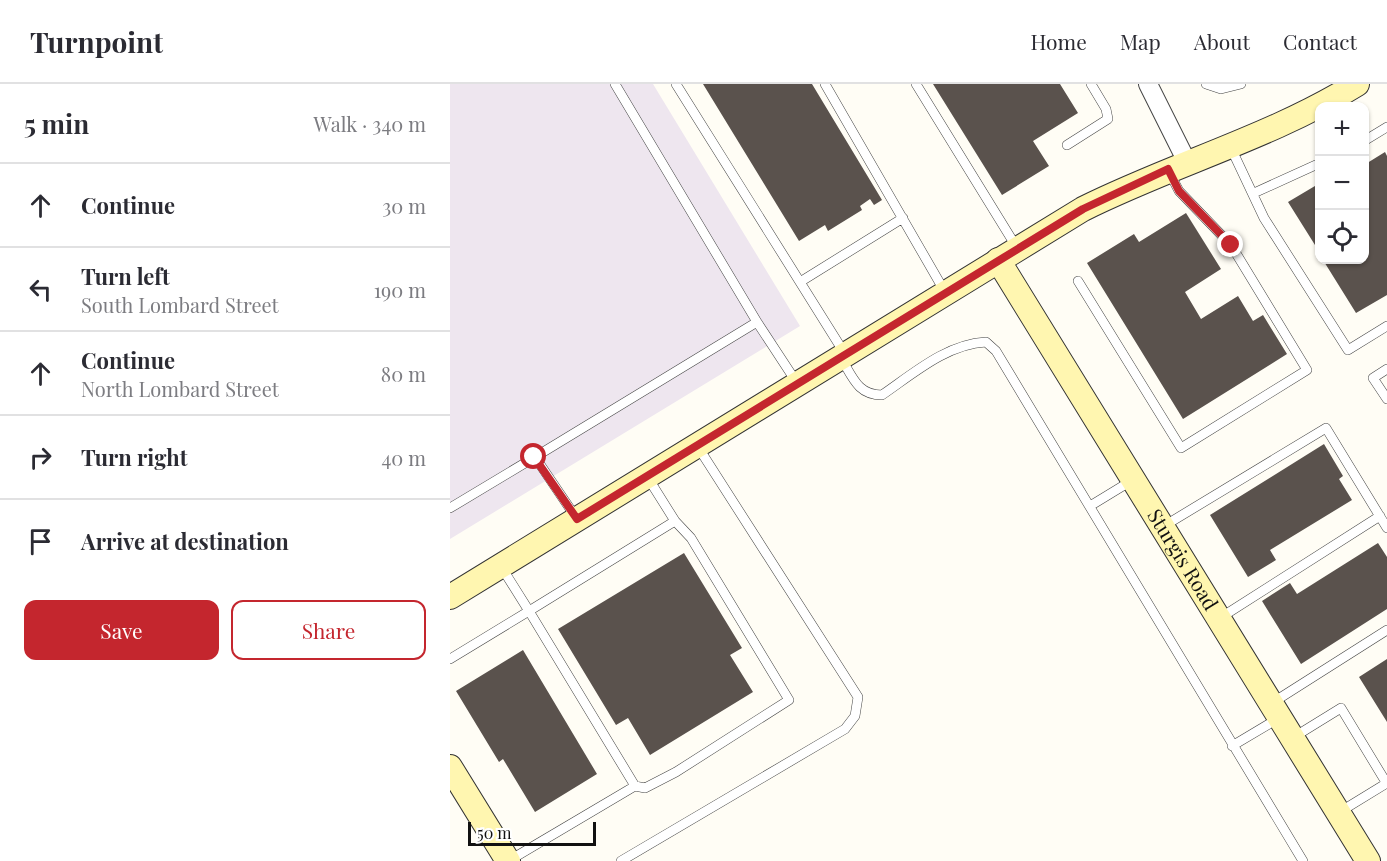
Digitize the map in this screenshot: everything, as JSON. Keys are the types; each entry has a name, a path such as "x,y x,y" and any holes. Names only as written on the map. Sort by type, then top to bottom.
{"street":[{"path":"1148,84 1177,165"},
{"path":"1338,102 1358,84"},
{"path":"450,597 1083,209 1177,165 1315,111"},
{"name":"Sturgis Road","path":"1008,254 1133,480 1368,861"},
{"path":"450,767 508,861"}],"lane":[{"path":"615,84 757,322 798,383"},
{"path":"676,84 800,282 843,355 860,390 870,395 882,394 950,351 970,343 986,342 996,351 1232,747 1303,861"},
{"path":"825,84 945,292"},
{"path":"916,84 1008,254"},
{"path":"1066,145 1108,119 1106,109 1091,84"},
{"path":"1206,84 1221,89 1241,84"},
{"path":"1369,138 1387,127"},
{"path":"1229,145 1264,218 1348,350 1387,326"},
{"path":"1078,281 1181,448 1307,370 1231,245 1179,191 1177,165"},
{"path":"1254,193 1315,165"},
{"path":"800,282 903,218"},
{"path":"450,508 757,322"},
{"path":"1387,369 1373,378 1387,399"},
{"path":"1162,527 1326,428 1387,528"},
{"path":"621,861 845,729 855,716 858,697 697,445"},
{"path":"534,457 577,519"},
{"path":"508,861 634,786 645,788 676,772 789,700 691,538 675,521 647,476"},
{"path":"1090,506 1133,480"},
{"path":"1219,619 1380,516"},
{"path":"450,659 675,521"},
{"path":"500,566 634,786"},
{"path":"1232,747 1275,711 1387,630"},
{"path":"1292,738 1341,708 1387,783 1338,813"}],"shaded area":[{"path":"450,84 653,84 800,326 450,539"}],"building":[{"path":"703,84 812,84 882,200 874,205 870,199 860,206 862,210 828,231 825,225 799,241"},
{"path":"933,84 1060,84 1078,113 1033,141 1049,166 1002,195"},
{"path":"1385,152 1387,156 1387,295 1356,313 1325,264 1369,264 1369,162"},
{"path":"1315,186 1315,245 1288,202"},
{"path":"1186,213 1221,269 1185,292 1201,319 1238,296 1253,321 1263,315 1287,354 1183,419 1087,263 1134,234 1139,242"},
{"path":"1324,444 1343,476 1339,479 1352,500 1270,550 1276,560 1248,577 1210,515"},
{"path":"1378,543 1387,557 1387,609 1301,664 1262,601 1290,583 1297,594"},
{"path":"684,553 742,648 730,655 753,692 650,755 628,718 616,725 558,629"},
{"path":"523,650 597,774 535,812 503,759 499,762 456,691"},
{"path":"1387,659 1387,722 1359,677"}],"route":[{"path":"534,457 577,519 1083,209 1134,183 1168,169 1179,191 1231,245"}]}
